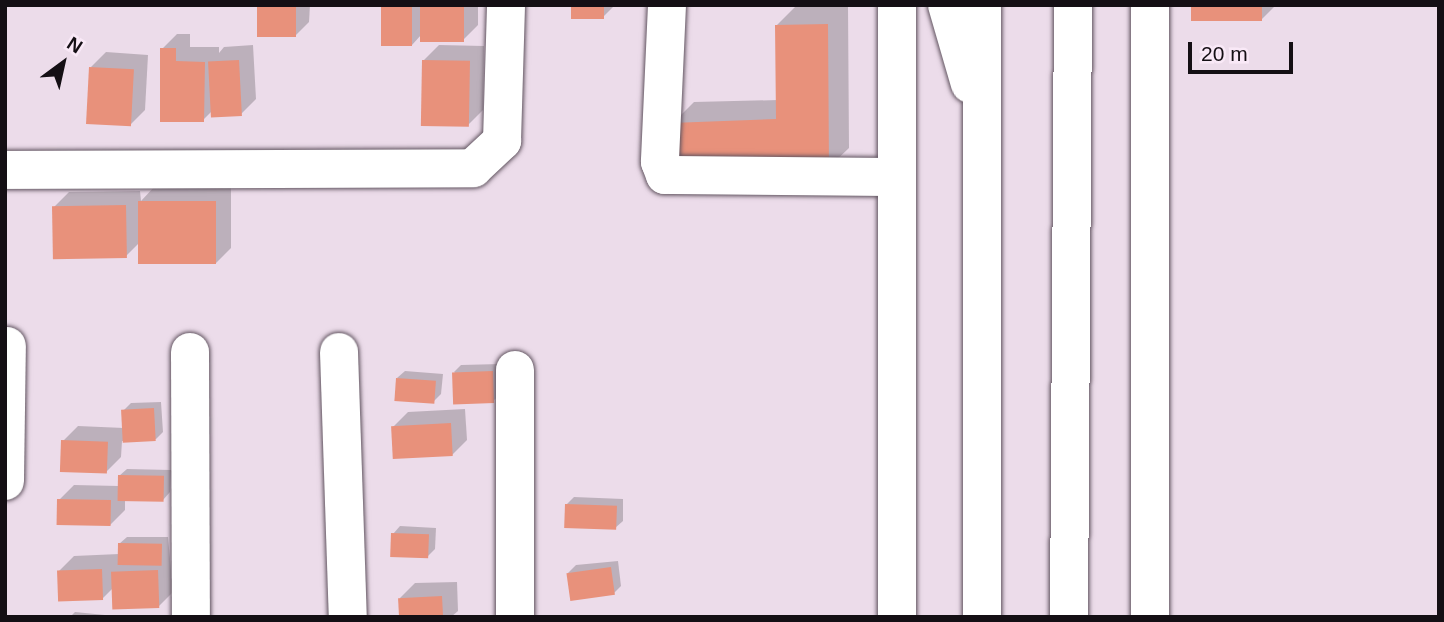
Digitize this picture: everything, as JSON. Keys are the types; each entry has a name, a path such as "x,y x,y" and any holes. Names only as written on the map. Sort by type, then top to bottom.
{"street":[{"path":"5,170 473,168 502,141 506,5"},
{"path":"667,5 660,162 665,175 897,177"},
{"path":"897,5 897,617"},
{"path":"947,5 982,122"},
{"path":"982,5 982,617"},
{"path":"1069,617 1073,5"},
{"path":"1150,5 1150,617"},
{"path":"5,481 7,346"},
{"path":"190,352 191,617"},
{"path":"339,352 348,617"},
{"path":"515,370 515,617"}],"building":[{"path":"257,5 296,5 296,37 257,37"},
{"path":"381,5 412,5 412,46 381,46"},
{"path":"420,5 464,5 464,42 420,42"},
{"path":"571,5 604,5 604,19 571,19"},
{"path":"1191,5 1262,5 1262,21 1191,21"},
{"path":"828,24 829,170 671,169 671,123 776,119 775,25"},
{"path":"160,48 176,48 176,61 205,62 204,122 160,122"},
{"path":"239,60 242,116 211,118 208,62"},
{"path":"422,60 470,61 469,127 421,126"},
{"path":"89,67 134,69 131,126 86,124"},
{"path":"138,201 216,201 216,264 138,264"},
{"path":"126,205 127,258 53,259 52,206"},
{"path":"493,371 494,403 453,404 452,372"},
{"path":"396,378 436,381 434,404 394,401"},
{"path":"154,408 156,441 123,443 121,410"},
{"path":"451,423 453,456 393,459 391,426"},
{"path":"61,440 108,442 107,474 60,472"},
{"path":"118,475 164,476 164,502 118,501"},
{"path":"57,499 111,500 111,526 57,525"},
{"path":"565,504 617,506 616,530 564,528"},
{"path":"391,533 429,534 428,558 390,557"},
{"path":"118,543 162,544 162,566 118,565"},
{"path":"611,567 615,595 570,601 566,573"},
{"path":"102,569 103,600 58,602 57,571"},
{"path":"158,570 159,608 112,610 111,572"},
{"path":"442,596 443,617 399,617 398,598"}]}
